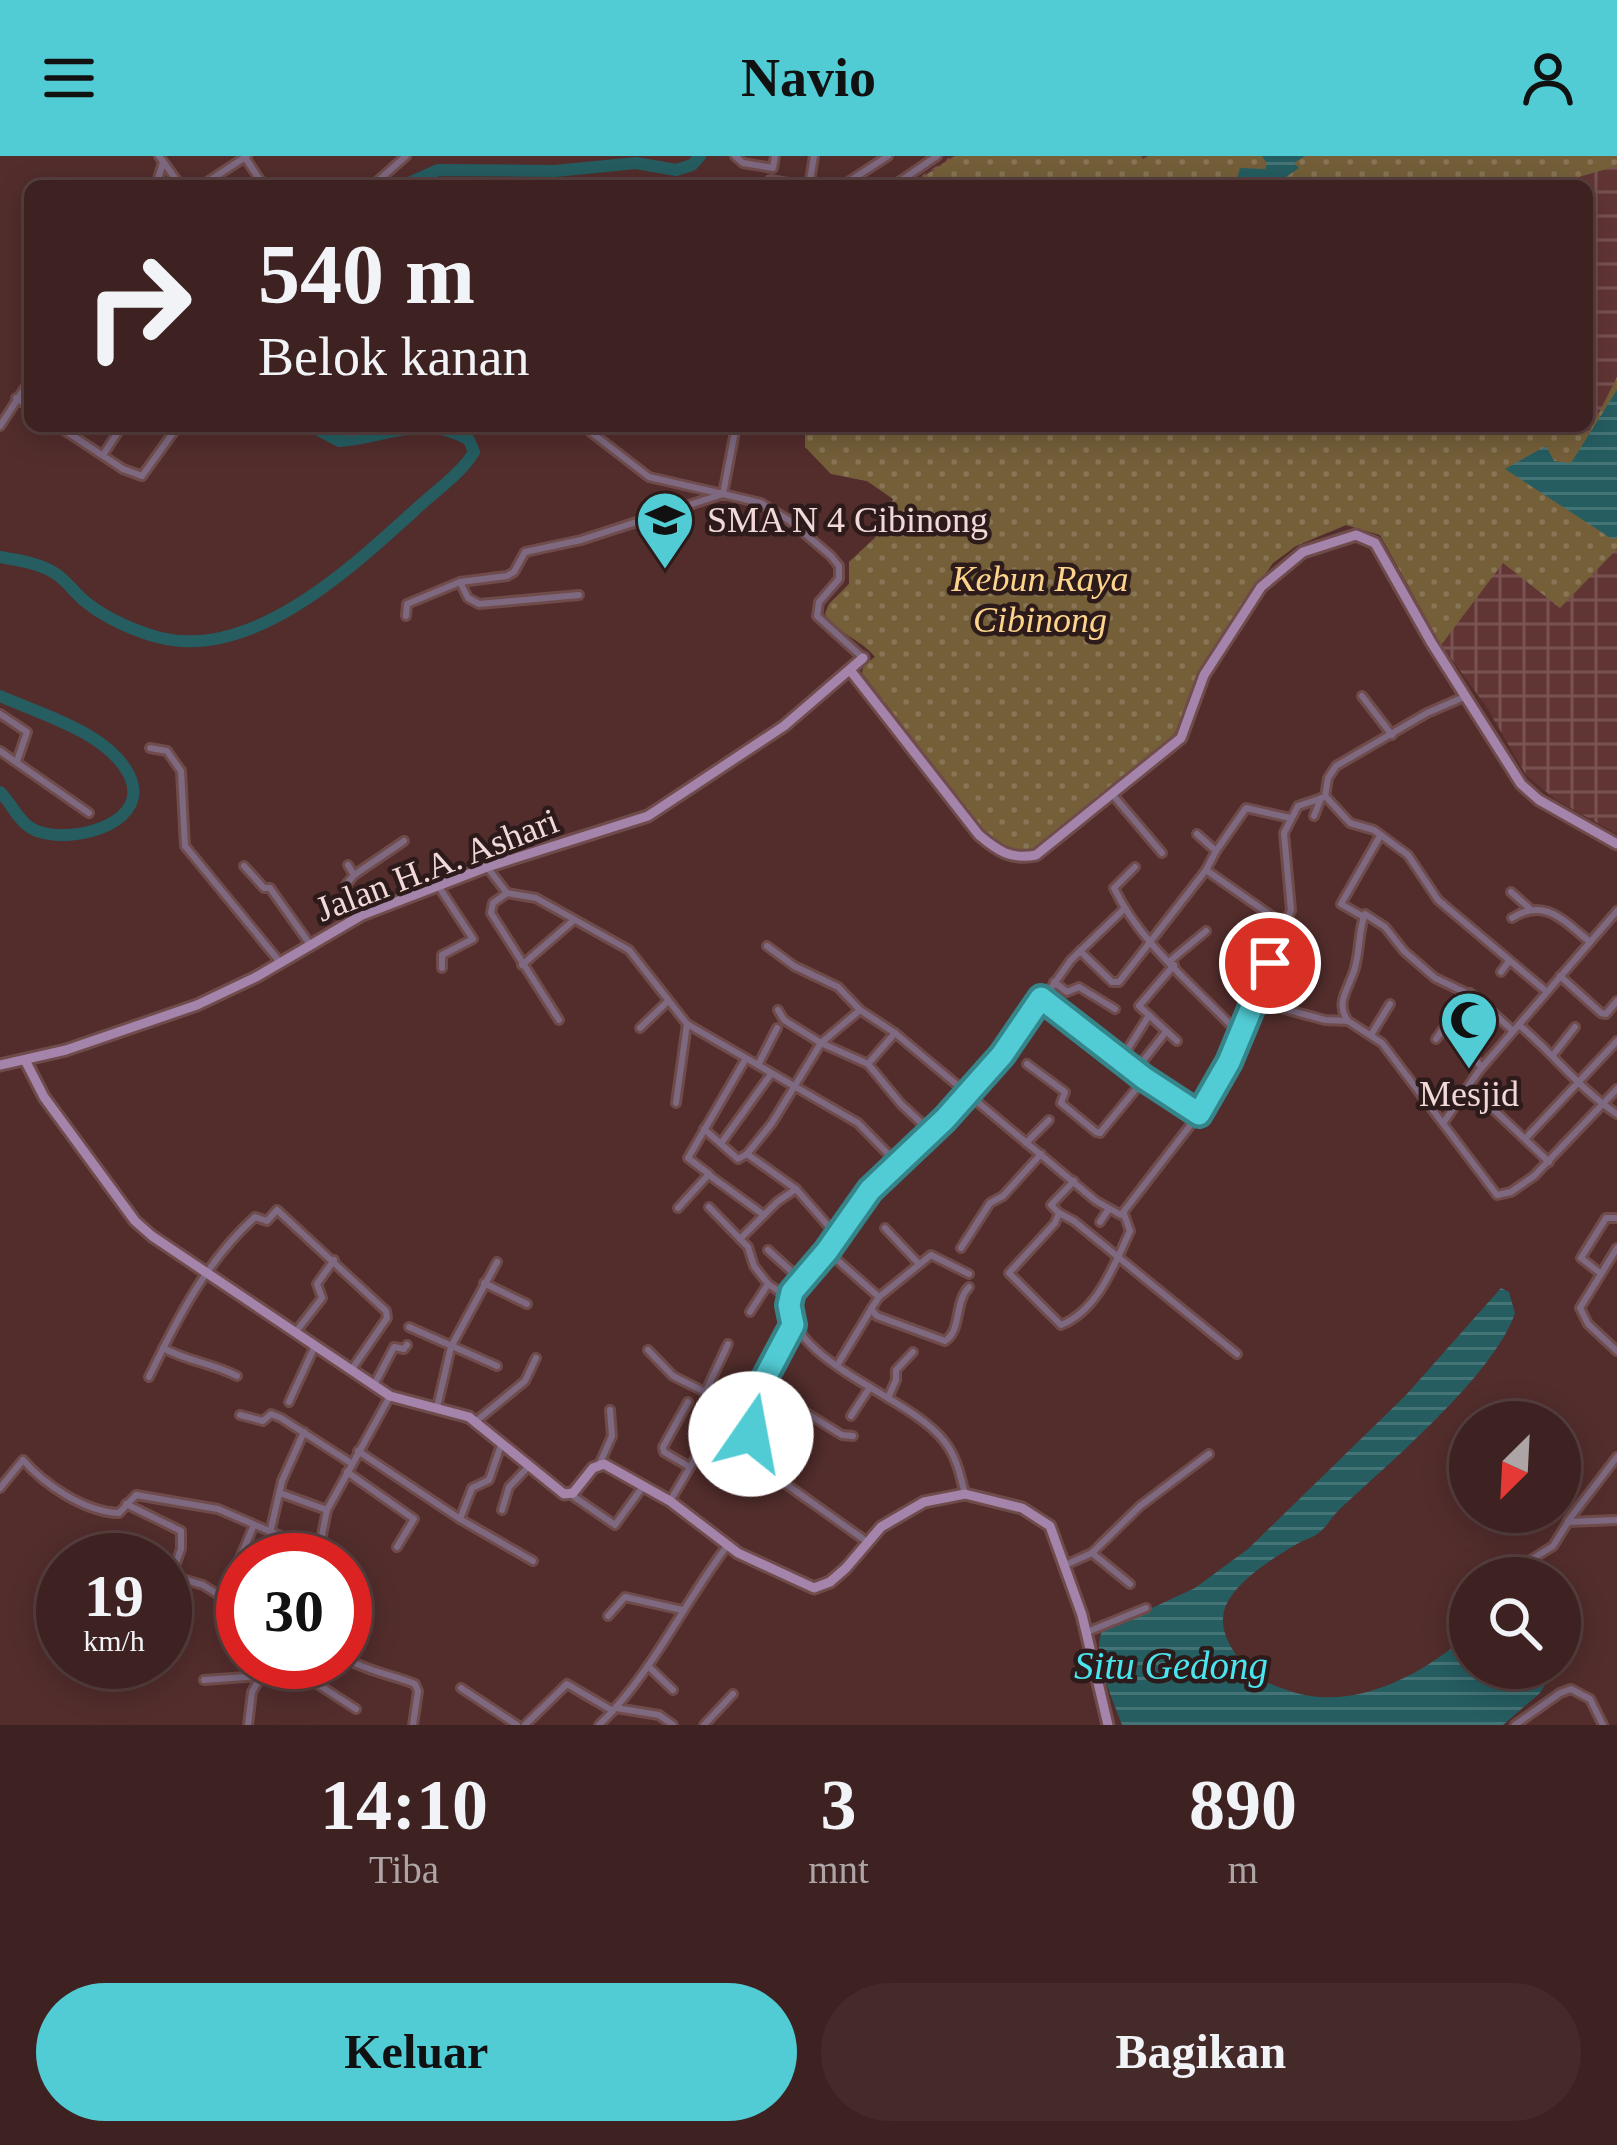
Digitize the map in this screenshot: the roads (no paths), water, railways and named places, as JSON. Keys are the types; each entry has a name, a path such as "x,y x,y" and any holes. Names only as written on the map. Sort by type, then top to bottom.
{"street":[{"path":"379,180 406,156"},
{"path":"735,156 743,164 772,168"},
{"path":"770,180 775,156"},
{"path":"851,180 888,156"},
{"path":"902,180 937,156"},
{"path":"211,180 247,157"},
{"path":"0,426 24,388"},
{"path":"16,398 24,403"},
{"path":"70,432 132,475 142,476 174,432"},
{"path":"103,455 118,432"},
{"path":"590,432 640,473 767,506 831,556 839,579 819,602 817,616 863,658"},
{"path":"723,494 735,432"},
{"path":"406,616 407,604 460,582 507,576 525,552 581,540 723,494"},
{"path":"850,670 979,835 1002,853 1023,858 1036,855 1184,735 1204,675 1261,587 1304,552 1356,535 1375,543 1521,784 1539,800 1617,844"},
{"path":"460,582 468,598 478,604 579,595"},
{"name":"Jalan H.A. Ashari","path":"0,1065 67,1050 197,1005 362,915 488,867 648,816 768,738 863,658"},
{"path":"1314,816 1336,766 1468,695"},
{"path":"1362,696 1392,735"},
{"path":"0,714 27,732 17,760"},
{"path":"150,748 167,752 181,771 183,840 189,854 279,961"},
{"path":"0,752 89,813"},
{"path":"1112,794 1162,854"},
{"path":"1124,1214 1199,1114 1241,1036 1286,926 1291,907 1282,842 1290,818 1303,803 1332,799 1343,818 1412,859 1438,900 1546,992"},
{"path":"1080,951 1116,983 1206,870 1246,808 1290,818"},
{"path":"1197,834 1216,851"},
{"path":"1380,836 1341,904 1362,916 1371,915 1436,978 1470,993 1553,1055 1557,1065 1617,1114"},
{"path":"362,915 345,886 354,874 404,841"},
{"path":"348,865 354,874"},
{"path":"244,866 270,888 309,943"},
{"path":"488,867 507,892 536,898 629,950 687,1024 865,1128 897,1163"},
{"path":"1135,867 1114,888 1124,910 1241,1036"},
{"path":"1206,870 1286,926"},
{"path":"439,886 473,939 442,955 442,968"},
{"path":"507,892 490,909 560,1019"},
{"path":"1511,892 1529,908 1552,914 1590,942"},
{"path":"1512,918 1529,908"},
{"path":"743,1408 793,1325 789,1298 801,1280 870,1190 1009,1047 1080,951 1124,910"},
{"path":"1444,1122 1482,1068 1617,911"},
{"path":"1362,916 1357,964 1342,1016 1382,1043 1497,1196 1511,1192 1549,1162 1617,1089"},
{"path":"523,965 574,920"},
{"path":"1177,1041 1148,1017 1140,1003 1206,931"},
{"path":"767,946 794,966 838,987 860,1010 895,1033 1108,1210 1124,1214"},
{"path":"1501,972 1509,962"},
{"path":"1560,976 1601,1012 1606,1014 1617,1001"},
{"path":"1054,982 1067,992 1083,989 1115,1009"},
{"path":"1436,1039 1470,993"},
{"path":"1041,998 1199,1114"},
{"path":"1255,1001 1348,1022"},
{"path":"640,1028 667,1002"},
{"path":"1371,1035 1390,1004"},
{"path":"778,1010 784,1020 821,1043 868,1064 931,1132"},
{"path":"704,1129 737,1160 747,1154 796,1088 821,1043 860,1010"},
{"path":"1129,1047 1148,1017"},
{"path":"676,1103 687,1024"},
{"path":"1553,1055 1575,1027"},
{"path":"758,1066 777,1028"},
{"path":"868,1064 895,1033"},
{"path":"1135,1070 1165,1033"},
{"path":"1526,1138 1617,1041"},
{"path":"1466,1046 1482,1068"},
{"path":"25,1060 44,1096 135,1221 205,1275 390,1396 476,1422 560,1492 615,1525 644,1485"},
{"path":"745,1060 688,1160 764,1215"},
{"path":"1027,1064 1065,1092 1063,1106 1096,1132 1144,1078"},
{"path":"722,1142 771,1074"},
{"path":"1492,1108 1549,1162"},
{"path":"1026,1143 1049,1120"},
{"path":"747,1154 796,1189 837,1236"},
{"path":"961,1248 990,1203 1004,1196 1041,1154"},
{"path":"678,1208 709,1174"},
{"path":"1074,1180 1052,1204 1059,1213 1237,1354"},
{"path":"740,1239 796,1189"},
{"path":"709,1207 740,1239 768,1284 789,1298"},
{"path":"149,1377 205,1275 235,1235 256,1217 266,1221 277,1210 388,1315 350,1372"},
{"path":"1100,1222 1108,1210"},
{"path":"1059,1213 1038,1244 1010,1268 1009,1277 1058,1324 1066,1324 1100,1292 1130,1231 1124,1214"},
{"path":"1600,1274 1582,1258 1606,1219 1617,1218"},
{"path":"885,1228 919,1264"},
{"path":"1617,1249 1580,1311 1617,1351"},
{"path":"768,1250 801,1280"},
{"path":"827,1251 879,1297"},
{"path":"838,1364 879,1297 919,1264 933,1255 969,1274"},
{"path":"295,1334 322,1298 317,1284 334,1260"},
{"path":"437,1408 451,1347 497,1262"},
{"path":"484,1283 527,1304"},
{"path":"750,1312 768,1284"},
{"path":"871,1309 902,1327 949,1340 960,1298 969,1287"},
{"path":"793,1325 838,1364 944,1440 959,1468 965,1494"},
{"path":"409,1327 497,1366"},
{"path":"706,1391 728,1344"},
{"path":"374,1385 394,1347 407,1345"},
{"path":"164,1348 185,1360 212,1364 237,1376"},
{"path":"289,1402 314,1348"},
{"path":"648,1350 673,1376 743,1408 752,1420 752,1436 788,1460 799,1444"},
{"path":"888,1397 896,1383 896,1370 913,1352"},
{"path":"476,1422 525,1381 536,1358"},
{"path":"761,1385 842,1435 853,1436"},
{"path":"851,1416 869,1387"},
{"path":"322,1533 327,1510 390,1396"},
{"path":"688,1402 663,1448 688,1466"},
{"path":"670,1501 729,1404"},
{"path":"570,1494 600,1463 612,1436 610,1410"},
{"path":"241,1415 263,1421 272,1414 304,1432 415,1520 398,1547"},
{"path":"0,1488 22,1460 67,1495 110,1514 118,1513 136,1495 150,1496 210,1507 270,1533 279,1493 304,1432"},
{"path":"460,1519 472,1488 489,1480 501,1445"},
{"path":"358,1451 533,1561"},
{"path":"1064,1566 1092,1553 1140,1506 1209,1454"},
{"path":"1581,1505 1617,1457"},
{"path":"600,1463 670,1501 727,1546 814,1588 830,1582 866,1541 919,1504 965,1494 1022,1508 1050,1527 1087,1632 1108,1725"},
{"path":"502,1510 509,1487 529,1466"},
{"path":"782,1482 866,1541"},
{"path":"279,1493 327,1510"},
{"path":"126,1504 182,1533"},
{"path":"1581,1521 1617,1520"},
{"path":"250,1533 253,1527"},
{"path":"1535,1557 1561,1533"},
{"path":"599,1725 648,1666 727,1546"},
{"path":"1092,1553 1130,1585"},
{"path":"608,1616 625,1597 682,1610"},
{"path":"1087,1632 1146,1608"},
{"path":"648,1666 674,1690"},
{"path":"372,1672 416,1684 413,1725"},
{"path":"204,1680 216,1679"},
{"path":"461,1688 521,1725 567,1684 614,1709 659,1715 673,1725"},
{"path":"248,1725 254,1689"},
{"path":"325,1689 356,1709"},
{"path":"1515,1725 1571,1689 1590,1699 1603,1725"},
{"path":"704,1725 734,1694"}],"water":[{"path":"1262,156 1305,156 1294,163 1299,168 1282,180 1237,180 1240,168 1265,169"},
{"path":"1617,390 1617,537 1612,539 1505,469 1546,446 1554,461 1571,463"},
{"name":"Situ Gedong","path":"1501,1288 1509,1292 1515,1313 1486,1363 1438,1418 1321,1531 1244,1581 1224,1611 1225,1634 1256,1676 1311,1696 1361,1694 1385,1686 1449,1650 1449,1689 1542,1689 1540,1693 1503,1725 1122,1725 1101,1665 1102,1631 1195,1588 1248,1549 1406,1395"}],"waterway":[{"path":"416,180 438,170 555,171 636,163 676,170 692,165 700,156"},
{"path":"322,432 339,441 390,432"},
{"path":"0,557 53,572 95,609 142,632 196,641 231,635 299,604 362,557 447,482 474,452 469,440 453,432"},
{"path":"0,696 70,725 103,745 127,771 133,789 131,804 121,816 90,832 71,835 31,828 0,792"}],"place":[{"name":"SMA N 4 Cibinong","path":"665,571"},
{"name":"Mesjid","path":"1469,1071"}],"park label":[{"name":"Kebun Raya Cibinong","path":"1040,600"}]}
